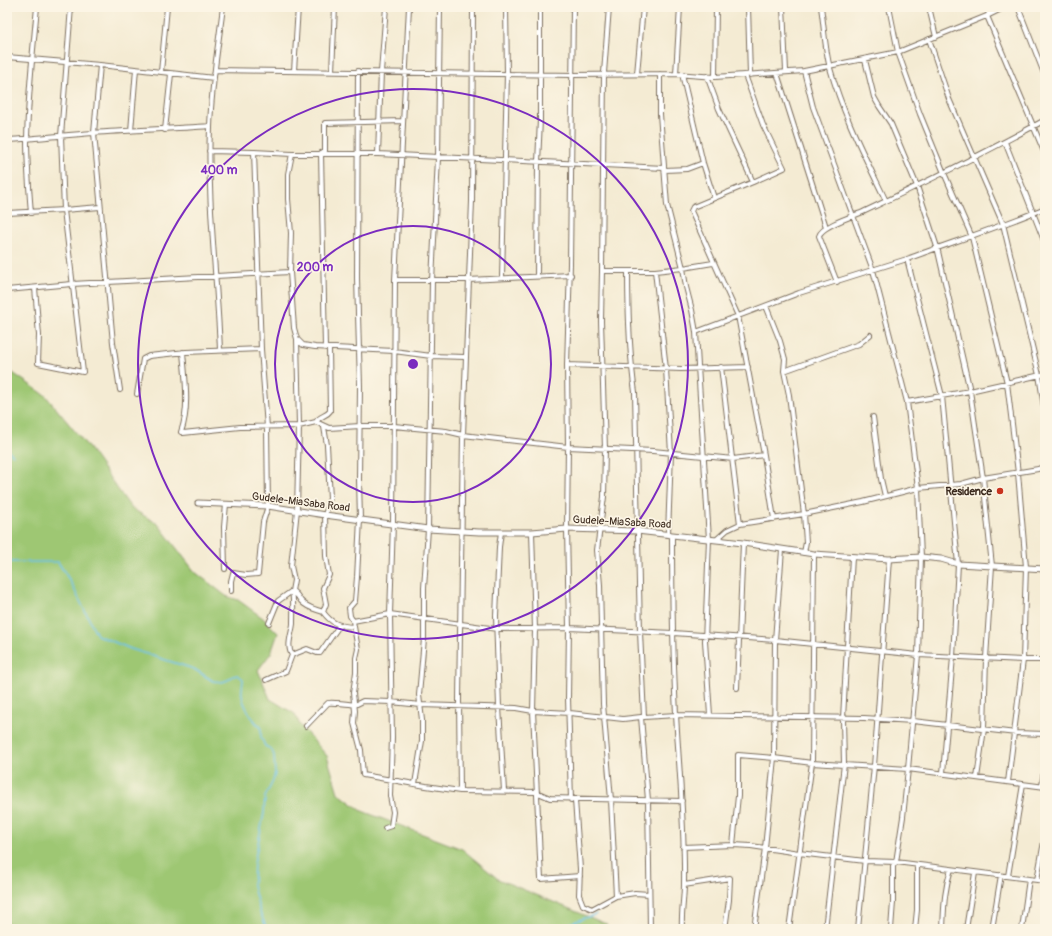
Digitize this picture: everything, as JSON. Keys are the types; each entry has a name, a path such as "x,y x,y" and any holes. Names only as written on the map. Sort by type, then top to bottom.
{"street":[{"path":"31,213 27,139 37,7"},
{"path":"35,288 39,335 38,363 82,372 64,210 61,136 68,63 71,7"},
{"path":"161,72 167,7"},
{"path":"220,350 210,200 209,151 214,78 223,7"},
{"path":"294,71 298,7"},
{"path":"332,71 335,7"},
{"path":"378,154 381,72 386,7"},
{"path":"385,828 391,826 393,812 390,796 392,702 390,614 393,524 395,280 401,155 407,72 409,7"},
{"path":"416,784 422,741 421,705 419,695 424,646 428,529 432,281 438,158 440,7"},
{"path":"460,791 459,706 463,435 472,159 473,7"},
{"path":"502,278 507,74 506,7"},
{"path":"537,276 540,120 540,7"},
{"path":"573,7 570,264 567,365 567,529 569,628 568,698 570,713 573,800 580,876 580,895 583,905 592,909 616,896 635,893 649,894"},
{"path":"609,7 604,73 604,165 600,321 605,449 604,497 599,530 597,558 600,575 604,718 611,800 616,896"},
{"path":"637,74 643,7"},
{"path":"676,74 680,7"},
{"path":"715,76 716,7"},
{"path":"748,7 750,75"},
{"path":"783,7 786,72"},
{"path":"821,7 829,66 851,128 886,201"},
{"path":"889,7 898,52 920,114 972,237 1007,383 1018,473 1026,567 1023,660 1008,782"},
{"path":"929,7 936,37"},
{"path":"987,7 988,15 1045,154"},
{"path":"215,70 507,74 604,73 682,74 708,76 804,71 865,60 898,52 1005,7"},
{"path":"1018,7 1045,76"},
{"path":"929,39 949,99 1003,224 1039,375 1045,412"},
{"path":"7,57 100,65 214,78"},
{"path":"865,60 874,97 890,124 917,186 937,247 970,391 983,478 992,566 986,658 984,729 976,778"},
{"path":"100,65 94,133 113,343 120,390"},
{"path":"131,131 136,69"},
{"path":"358,71 357,278 360,519 358,578 355,601 349,608 358,649 353,693 355,705 354,723 361,750 363,775 460,791 536,792 550,798 573,800 682,801"},
{"path":"804,71 813,106 873,270 907,402 918,488 921,557 918,655 903,817 896,862 893,866 891,929"},
{"path":"777,73 826,228"},
{"path":"165,130 171,74"},
{"path":"660,74 660,114 668,205 696,332 709,538 705,605 705,635 710,715"},
{"path":"682,74 703,163 714,198"},
{"path":"745,75 763,125 784,168 693,207 691,211 738,316 764,455 774,519"},
{"path":"708,76 719,109 753,182"},
{"path":"837,282 819,233 826,228 975,158 1045,120"},
{"path":"321,153 325,151 325,123 403,121"},
{"path":"7,140 210,126"},
{"path":"1005,142 1045,243"},
{"path":"209,151 292,154 378,154 664,168 665,170 688,169 703,163"},
{"path":"231,591 230,581 233,573 246,575 258,574 263,522 268,506 267,427 260,350 254,152"},
{"path":"183,352 186,396 185,421 182,433 240,427 299,426 316,422 319,418 327,415 330,411 321,153"},
{"path":"266,680 286,671 292,655 290,653 289,644 293,622 292,591 294,580 291,566 297,510 299,426 297,339 294,328 290,272 291,233 288,199 288,174 292,154"},
{"path":"7,214 100,207"},
{"path":"696,332 799,293 907,259 937,247 972,237 1045,208"},
{"path":"907,259 942,396 958,564 953,657 943,773"},
{"path":"602,271 655,271 713,263"},
{"path":"655,271 666,369 671,453 670,534 676,715 682,801 684,885 681,914 682,929"},
{"path":"7,290 72,284 258,275 290,272"},
{"path":"628,272 628,321 631,368 636,392 637,531 642,717 648,800 650,929"},
{"path":"395,280 468,280 571,275"},
{"path":"766,306 780,341 785,359 784,371 789,395 804,514 806,542 804,553"},
{"path":"784,371 859,344 870,335"},
{"path":"297,339 303,345 327,348 359,348 431,356 465,358"},
{"path":"137,394 143,359 149,356 220,350 260,350"},
{"path":"567,365 666,369 748,367"},
{"path":"721,367 740,524"},
{"path":"907,402 970,391 1045,374"},
{"path":"874,417 882,488 885,496"},
{"path":"316,422 329,428 394,426 430,429 463,435 568,447 636,450 733,459 764,455"},
{"path":"323,612 326,604 323,588 329,575 326,556 325,515 330,498 327,445 324,427"},
{"path":"717,540 727,530 740,524 804,514 863,502 918,488 961,484 983,478 1038,469 1045,466"},
{"name":"Gudele-MiaSaba Road","path":"198,503 268,506 428,529 502,532 532,532 567,529 637,531 709,538 814,554 888,559 921,557 941,559 958,564 1045,569"},
{"path":"225,569 224,527 226,504"},
{"path":"502,532 499,547 496,616 504,791"},
{"path":"532,532 535,629 533,711 541,879 580,876"},
{"path":"737,688 743,543"},
{"path":"754,929 765,848 774,758 775,640 782,550"},
{"path":"789,929 798,853 812,763 814,554"},
{"path":"825,929 844,764 844,718 852,557"},
{"path":"858,929 874,766 888,559"},
{"path":"292,591 295,592 310,608 323,612 328,619 339,626 354,627"},
{"path":"270,622 278,601 292,591"},
{"path":"353,621 390,614 497,629 569,628 640,632 673,632 812,643 918,655 1045,660"},
{"path":"292,655 307,649 317,654 320,653 339,626"},
{"path":"306,726 328,703 349,703 355,705 364,701 421,705 499,707 623,719 676,715 877,719 913,721 1045,734"},
{"path":"733,845 738,802 738,756 774,758 812,763 908,769 1044,787 1045,761"},
{"path":"1008,876 1023,784"},
{"path":"1037,880 1045,836"},
{"path":"683,847 733,845 765,848 865,861 896,862 1045,881"},
{"path":"915,929 917,910 917,865"},
{"path":"943,929 943,905 951,869"},
{"path":"966,929 975,873"},
{"path":"992,929 1001,875"},
{"path":"684,885 730,878 725,929"},
{"path":"1022,929 1029,878"}],"green space":[{"path":"7,369 45,395 88,447 131,508 158,524 195,572 226,596 238,600 263,618 278,633 271,653 258,670 270,699 295,714 300,725 327,756 338,793 362,811 462,849 498,879 606,924 608,929 7,929"}],"waterway":[{"path":"7,449 13,455"},
{"path":"7,562 58,562 70,581 97,635 131,649 194,669 213,681 222,682 238,675 243,679 242,693 246,708 261,727 261,737 265,746 271,749 274,755 275,773 273,781 265,797 264,813 254,864 253,886 260,912 267,929"},
{"path":"560,929 571,923 596,914"}],"place":[{"name":"Residence","path":"1000,491"}]}
